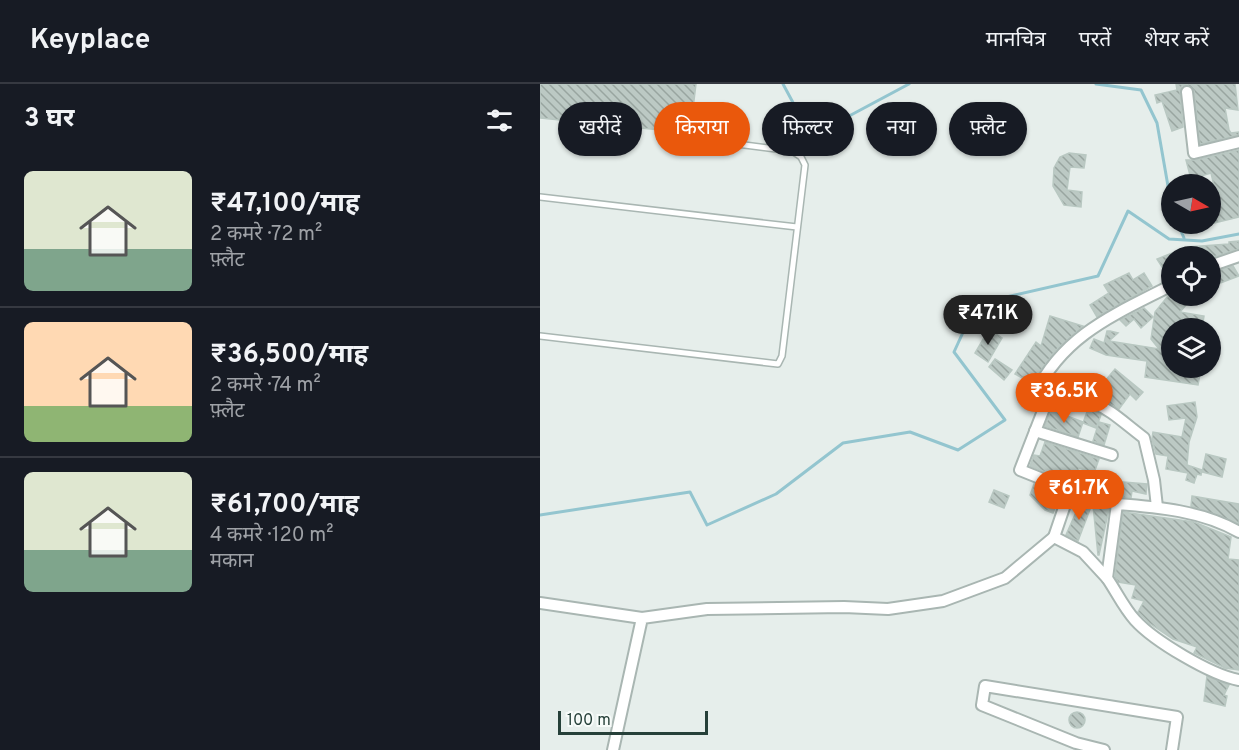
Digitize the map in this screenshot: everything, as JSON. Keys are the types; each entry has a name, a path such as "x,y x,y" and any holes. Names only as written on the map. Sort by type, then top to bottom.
{"street":[{"path":"1187,92 1194,153 1239,142"},
{"path":"1221,262 1239,256"},
{"path":"1156,507 1154,480 1143,438 1120,422 1106,407 1095,402 1048,398 1035,394 1047,369 1065,351 1113,314 1161,290"},
{"path":"1048,398 1020,470 1070,490 1117,504 1156,507 1200,516 1239,532"},
{"path":"1035,431 1112,455"},
{"path":"540,603 642,618 707,609 844,607 888,609 943,601 1005,578 1054,537 1070,490"},
{"path":"1107,578 1117,504"},
{"path":"1054,537 1083,552 1107,578 1135,620 1155,637 1208,668 1239,680"},
{"path":"613,750 642,618"},
{"path":"1104,750 1075,746 982,705 985,686 1177,717 1172,750"}],"lane":[{"path":"540,336 778,364 782,356 805,165 801,157 792,151 750,145"},
{"path":"540,197 797,227"}],"building":[{"path":"540,84 696,84 694,102 654,102 654,129 642,128 642,102 558,102 558,120 540,118"},
{"path":"1176,84 1235,84 1238,110 1225,108 1229,130 1231,133 1239,132 1239,135 1200,144 1194,91 1187,85 1182,86 1180,92 1183,127 1172,131 1162,101 1157,103 1155,95 1177,90"},
{"path":"1239,150 1239,217 1221,221 1221,174 1190,174 1186,160 1196,160"},
{"path":"1069,153 1086,155 1084,168 1070,167 1067,190 1082,192 1081,207 1064,205 1053,186 1054,168 1060,157"},
{"path":"1239,241 1239,249 1221,255 1221,246 1202,246 1229,244 1229,242"},
{"path":"1233,266 1239,276 1221,283 1221,270"},
{"path":"1129,273 1133,280 1144,273 1152,286 1097,317 1090,305 1109,293 1104,285"},
{"path":"1161,305 1185,306 1180,312 1204,316 1204,318 1161,318 1161,378 1199,378 1198,385 1145,377 1147,361 1106,355 1090,348 1094,339 1104,343 1107,331 1110,331 1118,333 1109,341 1159,349 1151,339 1155,312"},
{"path":"1144,308 1153,317 1141,328 1134,319 1126,326 1120,320"},
{"path":"1050,316 1083,326 1055,351 1032,383 1015,374 1036,342 1041,346"},
{"path":"989,329 1002,338 988,362 975,353"},
{"path":"995,359 1012,370 1004,380 989,367"},
{"path":"1115,369 1143,392 1136,400 1130,394 1119,409 1093,395 1100,378 1105,381"},
{"path":"1195,402 1197,417 1189,442 1187,465 1202,470 1201,475 1197,474 1194,483 1186,480 1188,473 1166,469 1168,456 1156,454 1152,439 1153,432 1182,437 1186,418 1169,420 1167,406"},
{"path":"1088,409 1101,415 1096,428 1083,423"},
{"path":"1051,410 1083,422 1078,437 1045,426"},
{"path":"1099,422 1110,425 1104,445 1093,441"},
{"path":"1045,442 1099,459 1094,473 1079,468 1074,483 1030,466 1034,455 1040,456"},
{"path":"1206,454 1226,459 1222,477 1202,472"},
{"path":"1123,482 1147,484 1146,494 1132,491 1131,498 1123,497"},
{"path":"1034,484 1061,494 1053,513 1045,510 1030,495"},
{"path":"994,490 1009,496 1004,508 989,502"},
{"path":"1192,496 1239,504 1239,524 1191,506"},
{"path":"1081,501 1092,504 1078,541 1066,535"},
{"path":"1093,505 1109,509 1099,555 1098,555"},
{"path":"1123,512 1194,522 1231,537 1228,559 1239,560 1239,670 1225,668 1194,653 1197,647 1173,639 1149,623 1138,612 1144,601 1132,598 1136,585 1118,582 1115,576"},
{"path":"1207,676 1229,685 1224,695 1227,696 1225,706 1204,701"},
{"path":"1074,712 1080,712 1085,720 1083,726 1074,728 1069,723 1069,717"}],"waterway":[{"path":"783,84 797,110 836,123 909,84"},
{"path":"1096,84 1141,90 1157,123 1166,174"},
{"path":"540,515 690,492 707,525 776,494 843,443 910,432 958,450 1005,420 954,352 976,304 1098,276 1128,211 1169,239 1202,241 1239,234"},
{"path":"1182,234 1184,238"}]}
